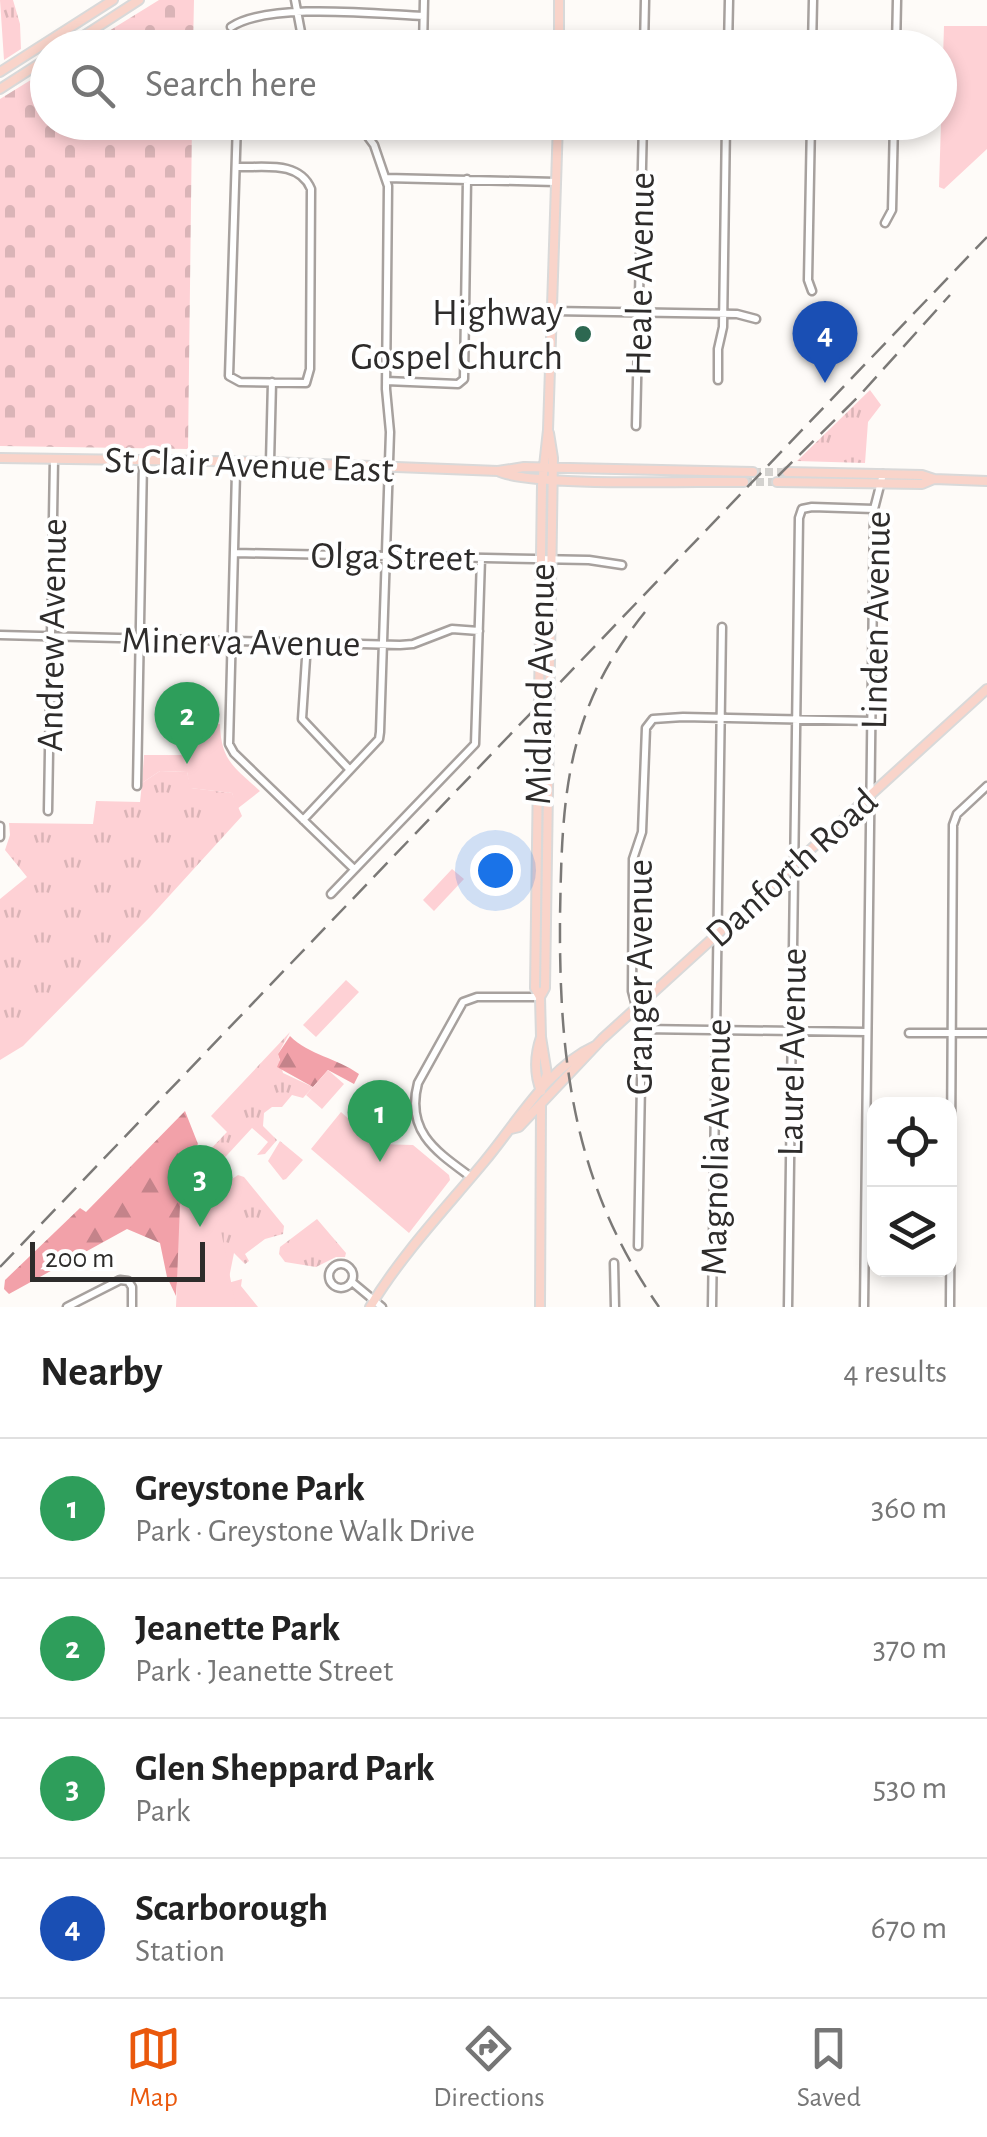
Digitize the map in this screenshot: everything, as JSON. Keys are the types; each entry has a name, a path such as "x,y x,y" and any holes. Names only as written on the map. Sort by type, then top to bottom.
{"main road":[{"path":"65,30 112,0"},
{"path":"92,30 138,0"},
{"path":"559,0 559,30"},
{"path":"0,72 30,53"},
{"path":"0,89 30,70"},
{"name":"Midland Avenue","path":"540,1307 541,1090 547,1074 540,997 546,988 545,560 557,140"},
{"name":"St Clair Avenue East","path":"0,458 270,462 498,471 510,466 753,472"},
{"name":"St Clair Avenue East","path":"498,471 507,476 547,479 744,482"},
{"path":"787,472 882,478"},
{"path":"777,482 922,475 934,479 987,480"},
{"name":"Danforth Road","path":"515,1128 516,1118 576,1057 595,1046 987,688"},
{"name":"Danforth Road","path":"376,1305 446,1204 515,1128 588,1058 595,1046"},
{"path":"515,1128 531,1128 541,1134"}],"street":[{"path":"295,0 300,30"},
{"path":"423,30 424,0"},
{"path":"644,30 645,0"},
{"path":"728,30 729,0"},
{"path":"812,30 813,0"},
{"path":"896,0 896,30"},
{"path":"231,27 242,21 297,13 423,16"},
{"path":"237,140 229,376 237,382 301,384 309,380 312,196 308,182 298,172 237,167"},
{"path":"303,820 379,740 390,432 386,381 390,216 386,178 370,140"},
{"name":"Heale Avenue","path":"636,426 642,140"},
{"path":"718,380 726,140"},
{"path":"810,140 808,280 812,291"},
{"path":"885,224 892,210 894,140"},
{"path":"386,178 556,182"},
{"path":"386,381 458,384 464,379 467,179"},
{"path":"552,312 744,314 756,319"},
{"path":"270,462 272,382"},
{"name":"Andrew Avenue","path":"48,811 54,459"},
{"path":"138,786 143,461"},
{"path":"239,462 230,747 354,869"},
{"name":"Linden Avenue","path":"864,1307 874,509 882,478"},
{"name":"Laurel Avenue","path":"788,1307 800,511 874,509"},
{"name":"Olga Street","path":"236,553 589,560 622,566"},
{"path":"331,894 475,744 481,558"},
{"name":"Magnolia Avenue","path":"712,1307 722,627"},
{"name":"Minerva Avenue","path":"0,635 383,645 413,644 452,630 479,630"},
{"path":"307,643 302,719 350,770"},
{"name":"Granger Avenue","path":"638,1246 642,1029 632,991 632,859 643,825 646,728 660,718 872,721"},
{"path":"950,1307 954,825 957,814 987,786"},
{"path":"0,826 0,837"},
{"path":"472,1177 422,1136 415,1098 418,1083 465,1000 540,997"},
{"path":"642,1029 867,1032"},
{"path":"909,1033 987,1034"},
{"path":"614,1263 615,1307"},
{"path":"346,1264 353,1274 352,1282 342,1288 334,1286 328,1276 331,1268 346,1264"},
{"path":"67,1307 120,1280 132,1287 132,1307"},
{"path":"352,1282 376,1305"}],"green space":[{"path":"0,0 13,0 20,24 21,49 4,60"},
{"path":"159,0 194,0 193,30 110,30"},
{"path":"944,26 987,26 987,149 944,189 939,187 940,140 957,140 957,30 944,30"},
{"path":"30,80 30,140 192,140 188,449 0,446 0,99"},
{"path":"870,390 881,405 868,422 865,463 797,461"},
{"path":"185,720 220,724 226,755 260,791 237,809 232,793 190,788 187,772 160,771 142,783 144,755 182,755"},
{"path":"160,771 187,772 191,788 232,793 242,816 150,917 23,1046 0,1060 0,899 27,877 5,850 9,823 93,824 96,801 140,802 142,783"},
{"path":"452,869 464,879 434,911 423,900"},
{"path":"346,980 359,992 316,1037 303,1025"},
{"path":"290,1032 278,1054 283,1073 313,1087 303,1098 292,1095 282,1107 272,1107 264,1113 263,1126 277,1140 265,1154 257,1155 268,1142 252,1128 217,1166 232,1179 244,1177 284,1226 283,1234 265,1239 245,1254 249,1261 245,1264 234,1253 228,1283 242,1279 241,1286 258,1307 176,1307 209,1175 204,1156 227,1132 211,1116"},
{"path":"290,1036 359,1074 354,1084 328,1070 313,1087 277,1067 278,1054"},
{"path":"328,1070 344,1084 322,1109 306,1095"},
{"path":"185,1111 198,1144 195,1148 204,1156 210,1175 187,1234 176,1296 167,1277 160,1243 127,1229 9,1294 4,1289 5,1280 80,1208 86,1212"},
{"path":"341,1112 377,1144 413,1145 449,1175 450,1180 409,1233 311,1149"},
{"path":"280,1141 303,1160 283,1180 268,1161"},
{"path":"210,1175 236,1307 176,1307 180,1204"},
{"path":"317,1219 346,1253 345,1257 316,1267 285,1262 279,1254 280,1247"}],"tunnel":[{"path":"753,472 787,472"},
{"path":"744,482 777,482"}],"railway":[{"path":"0,1267 987,237"},
{"path":"778,476 860,395 950,295"},
{"path":"645,612 598,685 573,757 563,833 560,971 568,1073 590,1169 630,1261 659,1307"}],"place":[{"name":"Highway Gospel Church","path":"583,334"},
{"name":"Scarborough","path":"825,383"},
{"name":"Jeanette Park","path":"187,764"},
{"name":"Greystone Park","path":"380,1162"},
{"name":"Glen Sheppard Park","path":"200,1227"}]}
